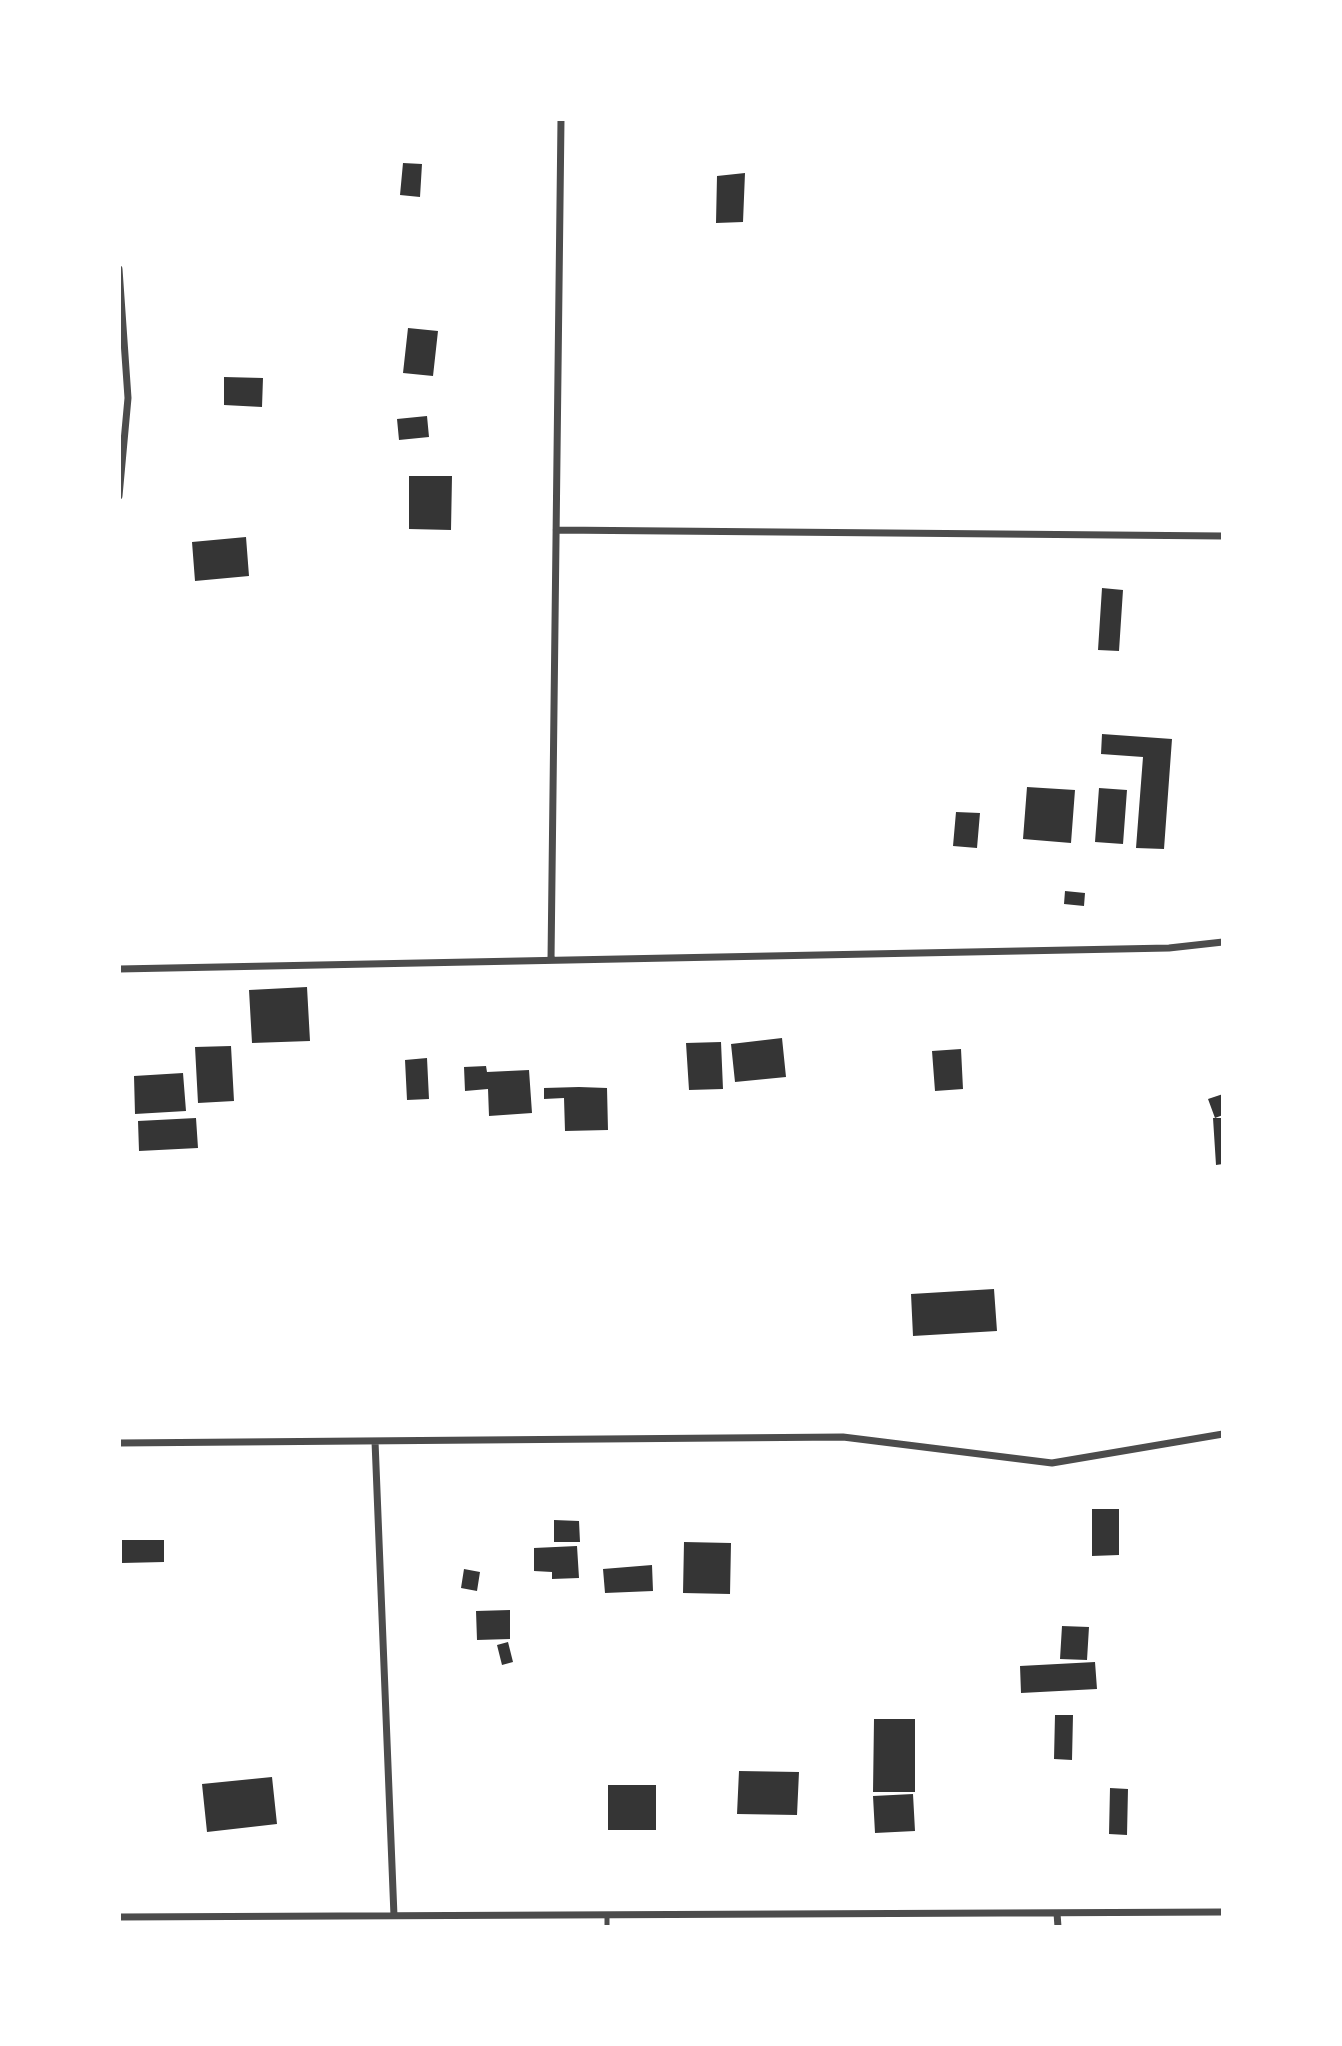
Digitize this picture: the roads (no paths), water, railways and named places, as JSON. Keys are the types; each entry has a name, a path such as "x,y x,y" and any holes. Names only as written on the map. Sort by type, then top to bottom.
{"street":[{"path":"551,960 561,119"},
{"path":"119,269 128,398 119,496"},
{"path":"556,530 1223,536"},
{"path":"119,969 1169,948 1223,942"},
{"path":"119,1443 844,1437 1052,1463 1223,1434"},
{"path":"375,1441 394,1916"},
{"path":"119,1917 1223,1912"},
{"path":"1057,1913 1058,1927"}],"lane":[{"path":"607,1914 607,1927"}]}
